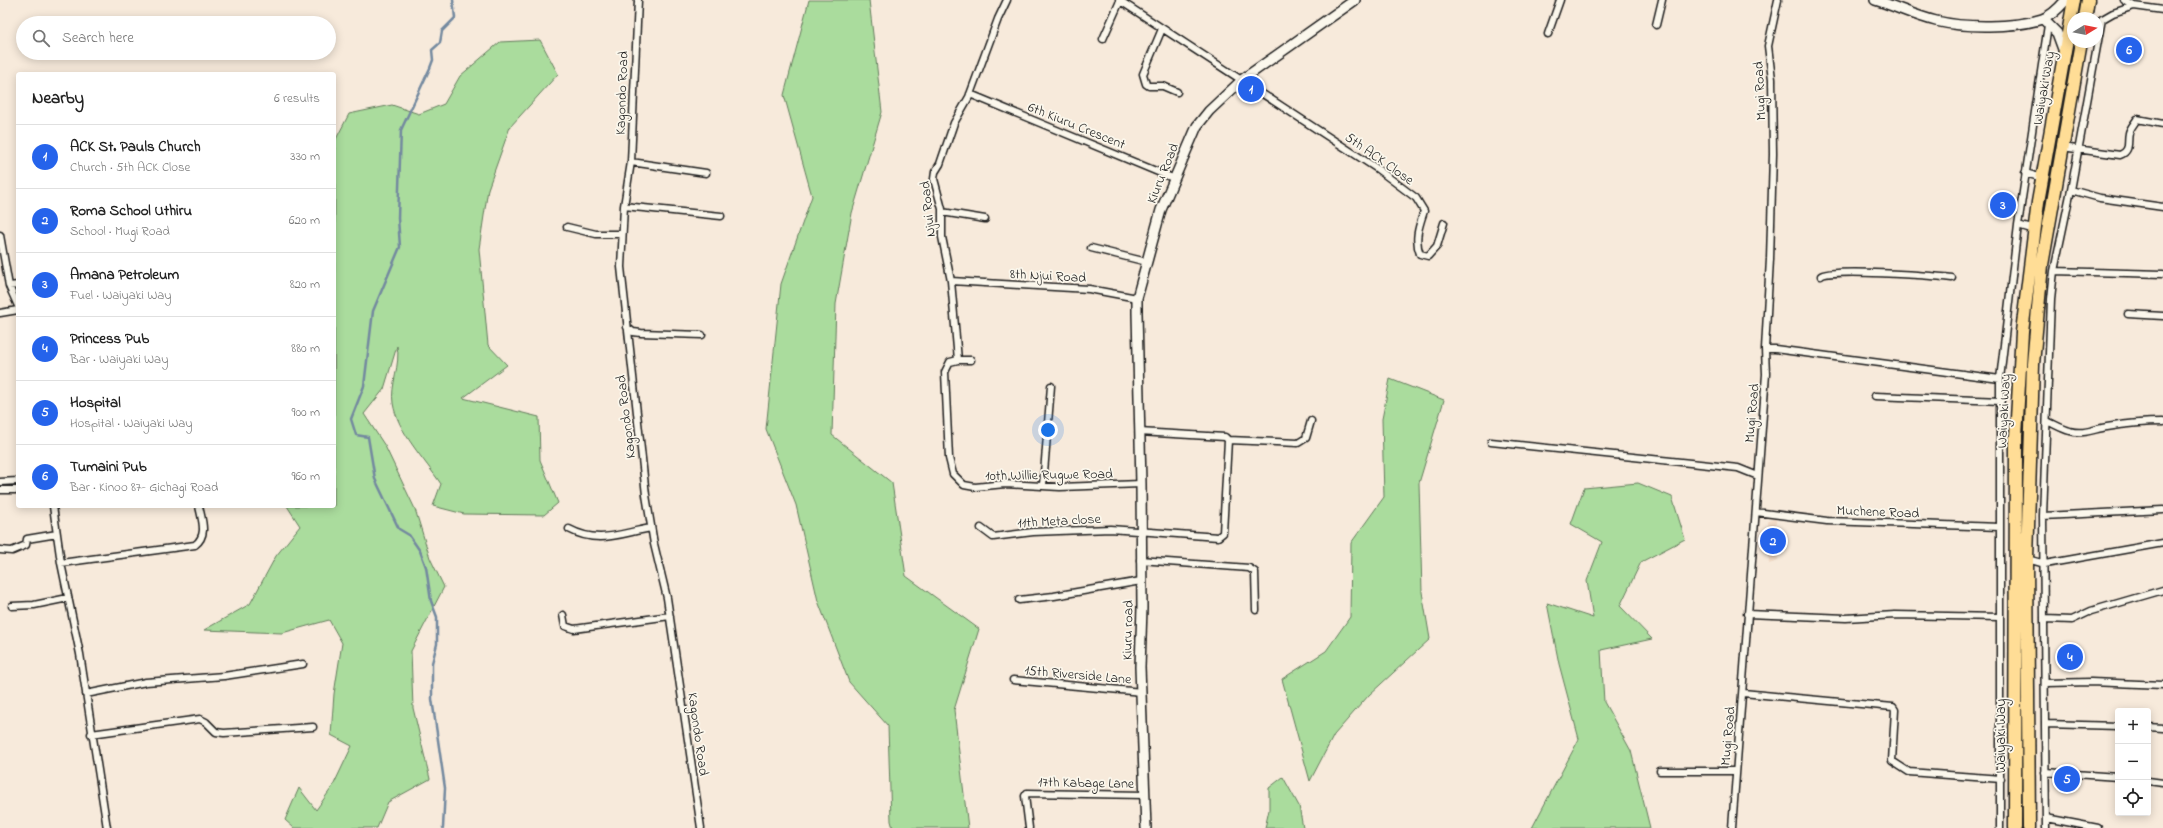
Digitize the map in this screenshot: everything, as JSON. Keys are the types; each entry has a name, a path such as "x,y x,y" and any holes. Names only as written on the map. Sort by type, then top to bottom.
{"highway":[{"name":"Waiyaki Way","path":"2015,828 2016,436 2022,332 2043,178 2074,0"},
{"path":"2086,12 2088,0"},
{"name":"Waiyaki Way","path":"2029,828 2027,559 2032,389 2042,265 2080,48"}],"street":[{"name":"Kagondo Road","path":"638,0 633,76 630,162 624,206 621,267 651,528 670,616 701,828"},
{"name":"Njui Road","path":"958,360 954,281 942,237 942,212 934,179 935,172 940,164 954,123 970,94 998,19 1007,0"},
{"path":"1103,39 1120,0 1162,29 1243,80"},
{"name":"Kiuru Road","path":"1139,432 1137,298 1162,210 1197,126 1209,111 1243,80 1356,0"},
{"path":"1548,34 1560,0"},
{"path":"1656,25 1662,0"},
{"name":"Mugi Road","path":"1732,828 1735,771 1743,693 1747,614 1766,374 1765,349 1770,259 1773,154 1772,79 1768,46 1778,0"},
{"path":"1875,0 1936,21 1965,25 2046,22 2057,33 2064,56"},
{"path":"2000,828 2000,379 2018,225 2046,22 2066,0"},
{"path":"2124,0 2134,6 2163,10"},
{"path":"2103,19 2134,6"},
{"path":"1162,29 1143,74 1144,79 1150,86 1163,86 1177,92"},
{"path":"2046,828 2045,564 2043,516 2054,271 2071,190 2095,48"},
{"name":"5th ACK Close","path":"1243,80 1376,168 1416,198 1424,211 1418,230 1417,246 1420,254 1428,256 1438,246 1444,223"},
{"name":"6th Kiuru Crescent","path":"970,94 1175,179"},
{"path":"2062,146 2078,150 2120,155 2127,150 2130,143 2129,132 2137,119 2163,124"},
{"path":"630,162 706,173"},
{"path":"2025,173 2043,178"},
{"path":"2071,190 2100,198 2163,207"},
{"path":"624,206 721,216"},
{"path":"942,212 985,219"},
{"path":"2018,225 2035,230"},
{"path":"567,227 596,234 622,234"},
{"path":"0,235 9,286 16,302"},
{"path":"1091,248 1147,262"},
{"path":"2054,271 2163,274"},
{"path":"1822,276 1827,273 1857,273 1952,278"},
{"name":"8th Njui Road","path":"954,281 1089,289 1137,298"},
{"path":"9,286 16,285"},
{"path":"0,313 16,310"},
{"path":"2128,314 2163,316"},
{"path":"627,327 633,332 641,334 702,335"},
{"path":"1765,349 1775,349 2000,379"},
{"path":"958,360 971,360"},
{"name":"10th Willie Rugwe Road","path":"958,360 950,362 945,372 949,458 951,469 958,480 964,485 975,487 1005,484 1141,484"},
{"path":"1042,485 1051,386"},
{"path":"2032,389 2048,390"},
{"path":"1875,396 2001,401"},
{"path":"1139,432 1225,438 1228,440 1298,443 1306,438 1311,421"},
{"path":"2047,421 2070,431 2079,432 2090,432 2105,428 2149,422 2163,422"},
{"name":"Kiuru road","path":"1139,432 1141,484 1140,667 1146,828"},
{"name":"11th Meta close","path":"981,528 993,537 1033,532 1110,529 1218,537 1223,533 1230,444 1228,440"},
{"path":"1491,442 1738,468 1758,476"},
{"path":"0,482 16,481"},
{"path":"0,490 16,490"},
{"path":"53,508 61,562 86,694 91,734 107,828"},
{"path":"61,562 195,545 202,540 204,533 199,508"},
{"path":"2043,516 2163,510"},
{"name":"Muchene Road","path":"1756,512 1827,521 2000,527"},
{"path":"570,528 586,537 596,538 651,528"},
{"path":"0,550 12,551 26,544 27,539 57,534"},
{"path":"2027,559 2045,564 2163,543"},
{"path":"1140,560 1249,568 1255,572 1256,610"},
{"path":"1020,600 1054,596 1141,581"},
{"path":"2045,619 2072,620 2091,611 2163,590"},
{"path":"12,606 34,605 68,598"},
{"path":"1747,614 1846,618 1900,615 2000,617"},
{"path":"563,615 565,626 574,629 670,616"},
{"path":"86,694 146,682 224,676 303,664"},
{"name":"15th Riverside Lane","path":"1013,680 1142,692"},
{"path":"2046,683 2091,682 2163,685"},
{"path":"1743,693 1893,707 1895,710 1892,761 1902,768 1909,772 2001,780"},
{"path":"91,734 200,719 206,722 216,732 224,733 313,727"},
{"path":"2045,724 2115,726"},
{"path":"2151,727 2163,728"},
{"path":"1660,771 1735,771"},
{"path":"2045,772 2115,777"},
{"path":"2151,781 2163,783"},
{"name":"17th Kabage Lane","path":"1029,828 1027,794 1145,795"},
{"path":"2046,818 2098,828"}],"shaded area":[{"path":"1776,518 1778,561 1769,564 1768,521"}],"green space":[{"path":"809,0 869,0 882,112 852,213 836,304 832,435 892,483 906,576 979,629 954,710 968,828 893,828 891,821 888,726 849,682 818,601 796,505 766,429 781,284 812,196 784,95"},
{"path":"540,40 558,74 510,127 488,189 479,249 488,345 507,365 463,398 539,417 540,460 558,503 544,515 464,514 433,506 441,484 406,435 400,424 393,403 392,396 398,360 397,346 384,389 364,414 385,446 415,509 430,558 444,587 411,651 413,708 430,779 388,802 377,828 294,828 285,820 299,788 316,810 333,786 352,746 331,735 334,694 342,643 329,620 282,633 204,630 250,604 276,556 300,526 288,508 336,508 336,139 349,114 392,105 419,114 444,104 460,76 500,42"},
{"path":"1390,379 1444,400 1419,483 1422,592 1430,639 1369,695 1334,735 1310,781 1282,679 1326,651 1350,617 1351,543 1384,497 1382,419"},
{"path":"1638,483 1672,497 1685,539 1641,562 1620,606 1652,639 1601,650 1604,702 1631,751 1650,828 1532,828 1579,739 1559,664 1547,603 1593,618 1587,581 1602,542 1571,524 1584,488"},
{"path":"1283,777 1299,806 1303,828 1265,828 1269,810 1269,788"}],"waterway":[{"path":"443,828 445,788 432,699 432,663 437,644 437,617 431,601 426,567 420,551 409,535 399,529 375,479 368,437 356,435 351,419 364,386 373,311 400,247 398,218 401,130 430,68 433,60 432,50 440,43 442,31 455,18 453,0"}],"place":[{"name":"Tumaini Pub","path":"2129,50"},
{"name":"ACK St. Pauls Church","path":"1251,89"},
{"name":"Amana Petroleum","path":"2003,205"},
{"name":"Roma School Uthiru","path":"1773,541"},
{"name":"Princess Pub","path":"2070,657"},
{"name":"Hospital","path":"2067,779"}]}
